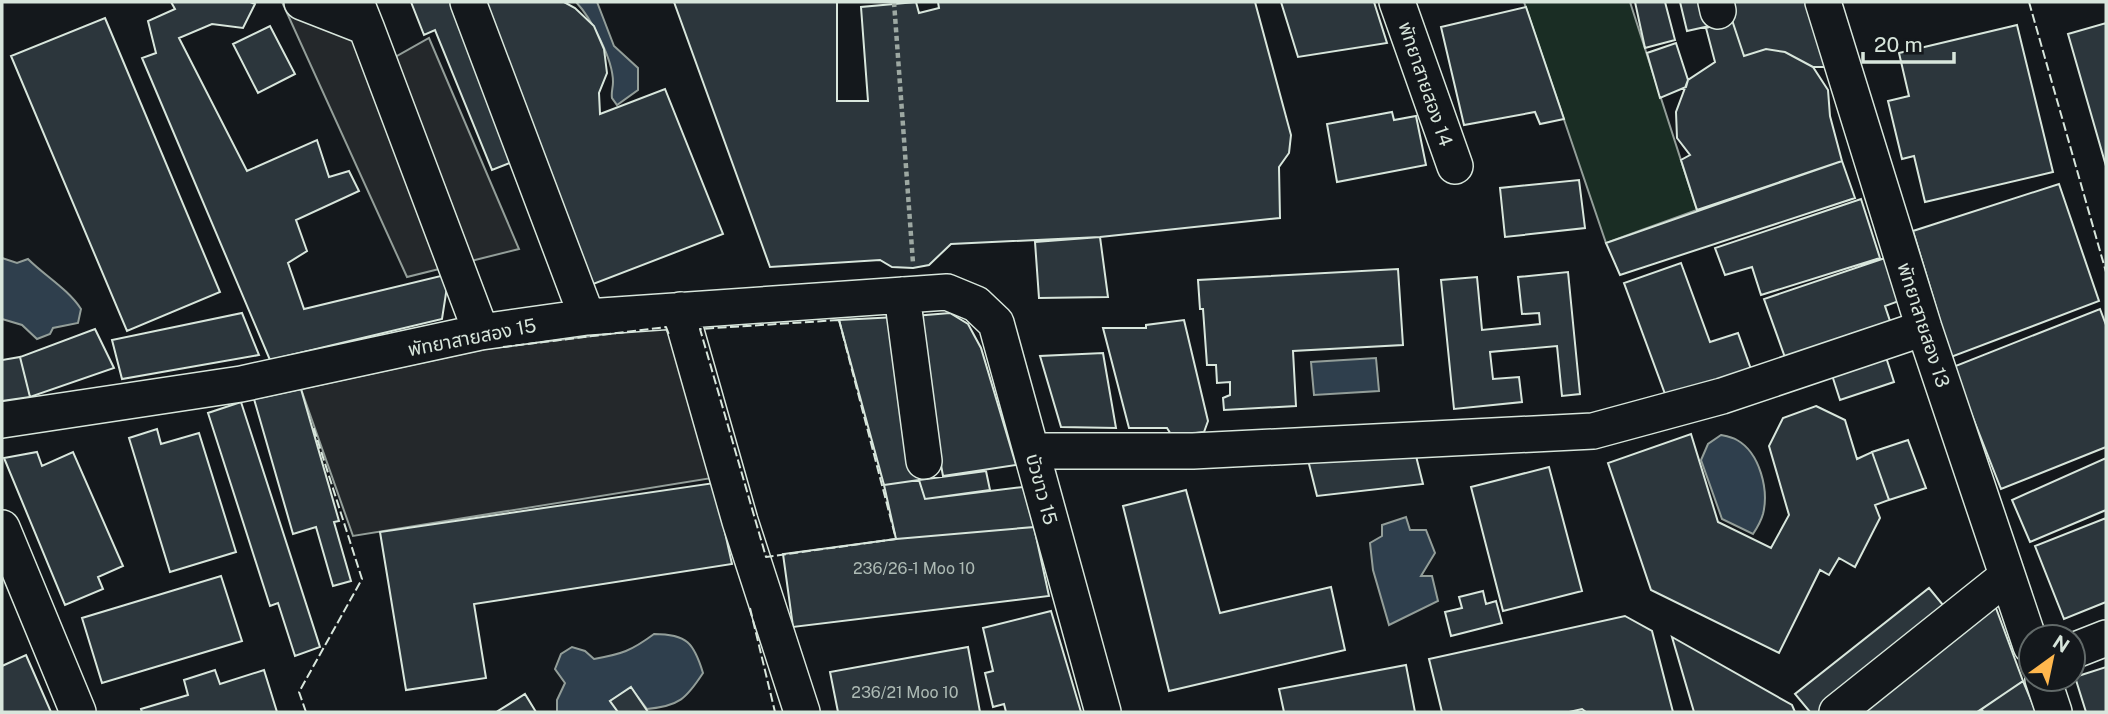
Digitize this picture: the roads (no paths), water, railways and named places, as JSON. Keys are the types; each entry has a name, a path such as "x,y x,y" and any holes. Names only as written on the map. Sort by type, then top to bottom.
{"street":[{"path":"302,2 361,14 481,332"},
{"path":"468,2 587,317"},
{"name":"พัทยาสายสอง 14","path":"1397,2 1455,166"},
{"name":"พัทยาสายสอง 13","path":"1823,2 1924,328 2023,623"},
{"path":"908,282 924,461"},
{"name":"พัทยาสายสอง 15","path":"2,421 241,384 481,332 587,317 680,310 908,282 947,292"},
{"name":"บัวขาว 15","path":"947,292 976,304 996,323 1103,712"},
{"path":"680,310 740,521 802,712"},
{"path":"1032,451 1193,451 1593,430 1722,396 1924,328"},
{"path":"2,528 78,712"},
{"path":"1837,712 2006,577"},
{"path":"2087,645 2106,638"},
{"path":"2048,693 2054,712"}],"water":[{"path":"576,2 597,2 614,46 638,68 638,90 617,105 612,98 612,73 605,51 594,28"},
{"path":"2,258 17,263 28,259 70,295 81,309 78,323 53,328 50,334 37,339 22,325 2,319"},
{"path":"1376,358 1379,391 1314,395 1311,362"},
{"path":"1721,435 1735,439 1745,446 1761,473 1765,504 1753,534 1722,519 1701,460 1708,444"},
{"path":"1406,517 1410,530 1426,530 1435,553 1421,576 1432,576 1438,601 1389,625 1373,570 1370,543 1382,536 1382,525"},
{"path":"654,634 682,638 692,647 700,663 703,673 681,700 667,706 647,709 631,688 610,701 618,712 557,712 557,700 565,683 555,669 561,654 572,647 585,651 594,659 604,657 632,648"}]}
